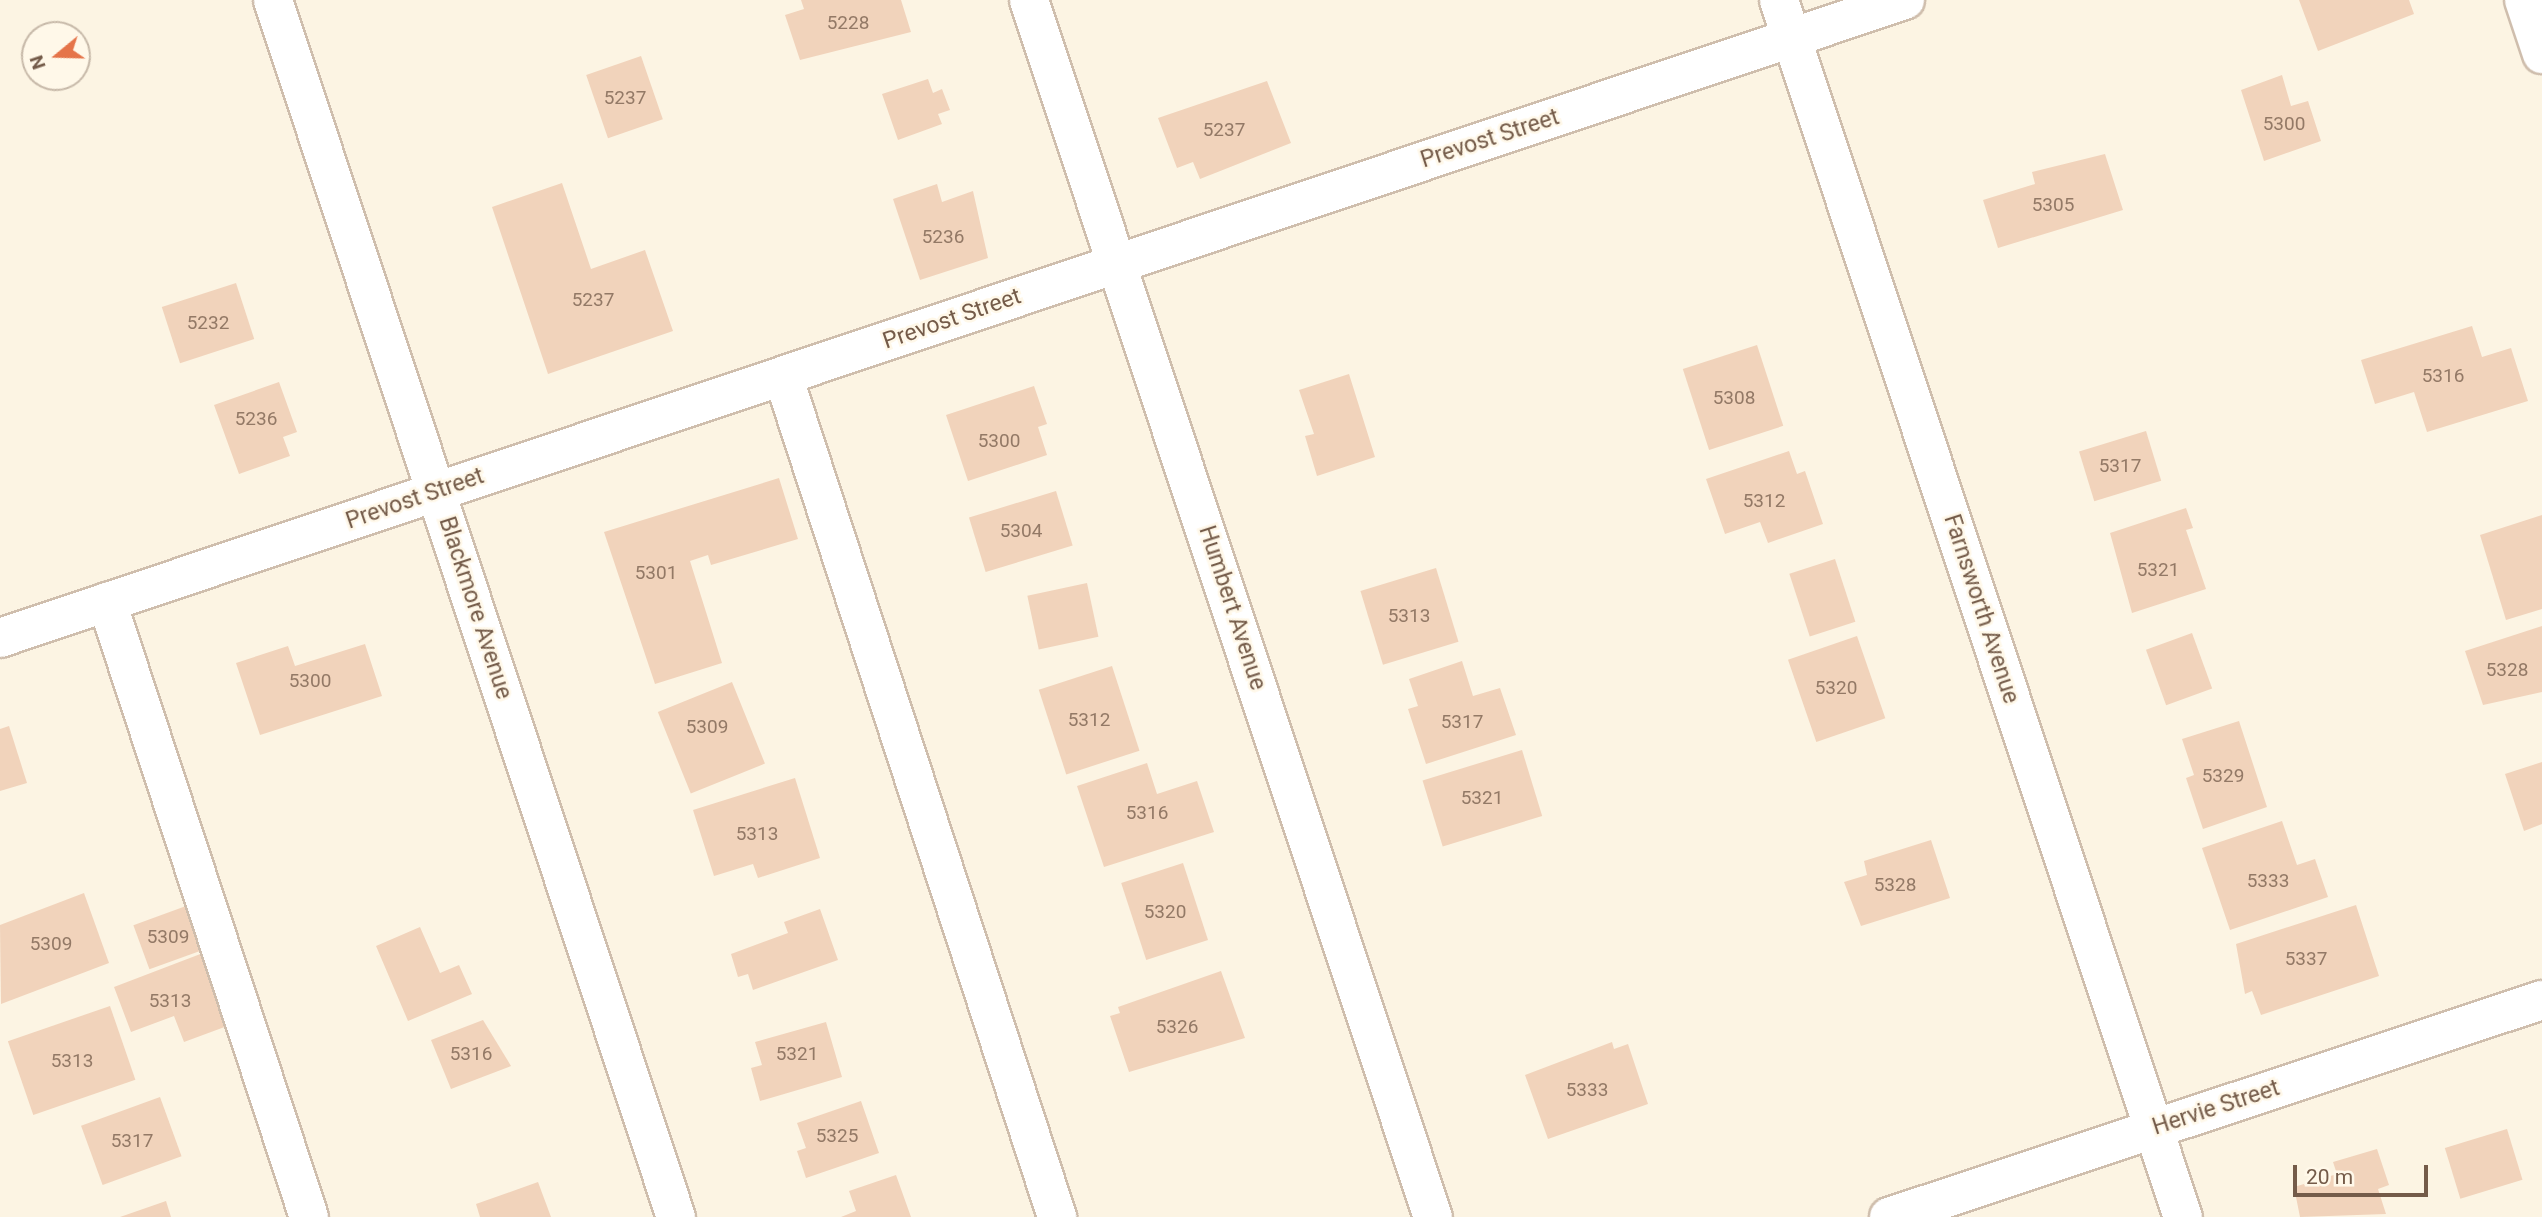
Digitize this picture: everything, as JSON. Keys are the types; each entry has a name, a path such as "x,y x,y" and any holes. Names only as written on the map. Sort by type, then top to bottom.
{"street":[{"name":"Blackmore Avenue","path":"273,0 676,1217"},
{"name":"Humbert Avenue","path":"1029,0 1433,1217"},
{"name":"Farnsworth Avenue","path":"1779,0 2183,1217"},
{"name":"Prevost Street","path":"0,638 1905,0"},
{"path":"2524,0 2542,54"},
{"path":"783,376 1057,1217"},
{"path":"107,602 309,1217"},
{"name":"Hervie Street","path":"1889,1217 2542,1000"}],"building":[{"path":"801,0 901,0 911,32 800,60 785,15 804,9"},
{"path":"2299,0 2409,0 2414,14 2318,51"},
{"path":"641,56 663,119 608,138 586,75"},
{"path":"2282,75 2291,106 2308,101 2321,141 2264,161 2241,90"},
{"path":"928,79 933,93 942,89 950,110 938,114 942,124 898,140 882,94"},
{"path":"1267,81 1291,143 1200,179 1193,162 1177,168 1158,118"},
{"path":"2105,154 2123,210 1998,248 1983,200 2035,184 2032,172"},
{"path":"562,183 591,269 645,250 673,331 548,374 492,207"},
{"path":"937,184 942,202 973,191 988,258 920,280 893,199"},
{"path":"236,283 254,339 180,363 162,307"},
{"path":"2472,326 2482,357 2511,348 2528,401 2427,432 2414,392 2375,404 2361,360"},
{"path":"1757,345 1783,426 1709,450 1683,369"},
{"path":"1349,374 1375,457 1317,476 1305,436 1314,434 1299,390"},
{"path":"279,382 297,432 283,437 290,456 239,474 214,405"},
{"path":"1034,386 1047,424 1038,427 1047,455 968,481 946,415"},
{"path":"2146,431 2161,481 2094,501 2079,451"},
{"path":"1789,451 1797,474 1805,471 1823,524 1768,543 1760,522 1725,534 1706,479"},
{"path":"779,478 798,539 711,565 708,555 690,561 722,663 655,684 604,532"},
{"path":"1056,491 1073,546 986,572 969,518"},
{"path":"2186,508 2193,528 2186,530 2206,589 2132,613 2110,533"},
{"path":"2542,515 2542,609 2506,620 2480,535"},
{"path":"1835,559 1855,622 1810,637 1789,574"},
{"path":"1436,568 1459,642 1383,665 1360,591"},
{"path":"1087,583 1098,637 1039,649 1027,596"},
{"path":"2542,626 2542,692 2483,705 2465,651"},
{"path":"2192,633 2212,688 2166,705 2146,650"},
{"path":"1857,636 1885,718 1816,742 1788,660"},
{"path":"365,644 382,696 260,735 236,663 288,646 295,666"},
{"path":"1462,661 1473,696 1500,688 1516,735 1426,764 1408,709 1418,706 1409,679"},
{"path":"1112,666 1140,751 1066,774 1039,690"},
{"path":"732,682 765,764 691,794 658,712"},
{"path":"2239,721 2267,807 2203,829 2186,778 2194,775 2182,739"},
{"path":"9,726 27,783 0,791 0,729"},
{"path":"1522,750 1542,816 1443,846 1423,780"},
{"path":"2542,762 2542,824 2524,831 2505,774"},
{"path":"1147,763 1157,794 1197,781 1214,832 1104,867 1077,786"},
{"path":"795,778 820,858 758,878 753,864 714,876 693,810"},
{"path":"2282,821 2297,865 2315,859 2328,897 2230,930 2202,848"},
{"path":"1931,840 1950,898 1861,926 1844,882 1867,875 1864,861"},
{"path":"1183,863 1208,940 1146,960 1121,883"},
{"path":"84,893 109,963 1,1004 0,925"},
{"path":"2356,905 2379,976 2261,1015 2252,991 2245,994 2236,944"},
{"path":"186,906 202,950 149,969 133,925"},
{"path":"820,909 838,960 753,990 748,974 738,977 731,954 788,933 784,922"},
{"path":"420,927 440,973 459,965 472,994 408,1021 376,946"},
{"path":"203,953 230,1025 184,1042 174,1016 131,1032 114,987"},
{"path":"1221,971 1245,1038 1129,1072 1110,1016 1120,1013 1118,1007"},
{"path":"110,1006 135,1080 33,1115 8,1041"},
{"path":"483,1020 511,1066 451,1089 431,1040"},
{"path":"826,1022 842,1077 760,1101 751,1068 762,1065 755,1042"},
{"path":"1612,1042 1614,1049 1628,1044 1648,1104 1548,1139 1525,1075"},
{"path":"160,1097 182,1156 103,1185 81,1126"},
{"path":"861,1101 879,1153 806,1178 797,1151 806,1148 797,1123"},
{"path":"2507,1129 2522,1180 2460,1199 2445,1148"},
{"path":"2377,1149 2389,1185 2378,1189 2386,1214 2300,1217 2294,1187 2337,1174 2333,1162"},
{"path":"896,1175 911,1217 841,1217 856,1211 849,1191"},
{"path":"538,1182 551,1217 480,1217 476,1204"},
{"path":"166,1201 171,1217 120,1217"}]}
